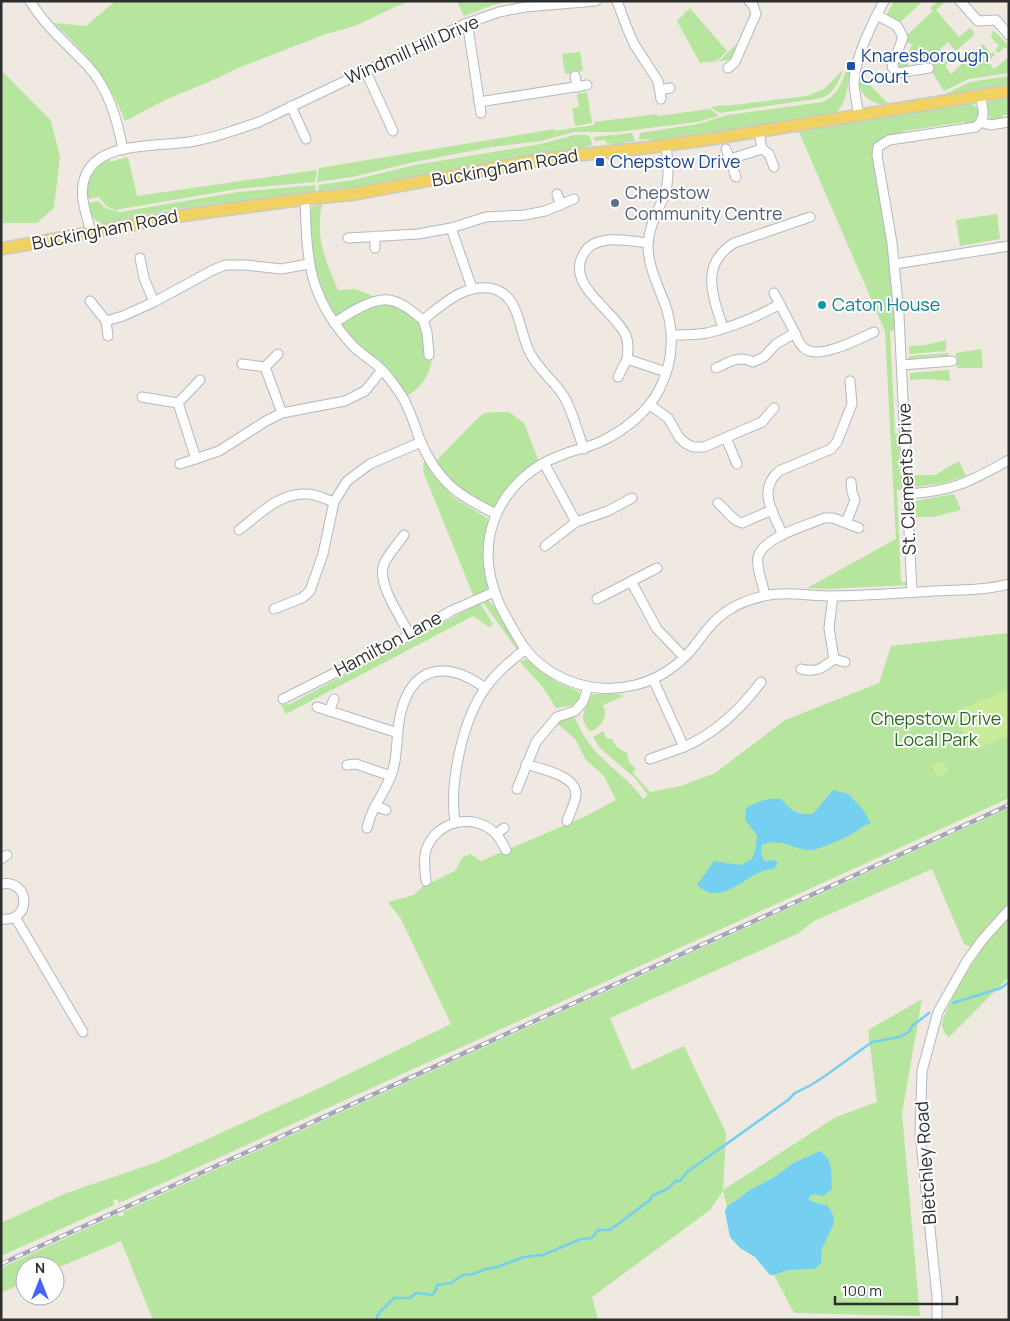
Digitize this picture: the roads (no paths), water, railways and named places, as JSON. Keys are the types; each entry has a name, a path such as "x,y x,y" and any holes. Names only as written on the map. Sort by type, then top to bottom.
{"main road":[{"name":"Buckingham Road","path":"1,249 186,215 354,194 543,159 652,147 759,132 1009,90"}],"street":[{"path":"30,1 48,26 88,66 99,82 114,109 123,150"},
{"name":"Windmill Hill Drive","path":"91,232 82,190 84,179 97,159 108,153 139,146 188,142 225,134 259,122 465,24 499,12 526,7 596,1"},
{"path":"618,1 634,44 658,81 660,94 670,88"},
{"path":"728,68 735,62 756,14 749,1"},
{"path":"860,115 854,91 854,78 859,58 884,1"},
{"path":"960,1 978,21 996,20 1009,35"},
{"path":"877,15 897,26 903,37 892,67 898,74 929,68"},
{"path":"465,24 469,34 481,113"},
{"path":"365,70 393,131"},
{"path":"575,76 577,86"},
{"path":"479,102 587,85"},
{"path":"980,96 984,116 981,122"},
{"path":"291,106 306,139"},
{"name":"St. Clements Drive","path":"912,593 902,365 895,264 877,155 878,148 890,140 976,127 981,122 990,125 1009,122"},
{"path":"759,132 762,149 769,154 774,167"},
{"path":"666,145 668,181 651,225 648,243 652,274 669,315 672,335 670,359 661,387 650,405 625,427 602,442 544,463 517,483 496,514 488,552 489,575 494,592 526,649 553,674 568,681 588,687 621,688 653,679 670,669 692,650 702,634 725,612 750,600 782,594 833,596 912,593 981,589 1009,584"},
{"path":"726,149 736,177"},
{"path":"730,159 762,149"},
{"path":"557,194 561,205"},
{"path":"305,199 309,264 319,297 334,323 355,348 382,370 403,399 427,457 447,484 460,495 496,514"},
{"path":"348,238 418,234 451,228 486,217 525,215 545,211 574,199"},
{"path":"723,328 712,294 712,270 716,259 734,243 810,217"},
{"path":"451,228 472,288"},
{"path":"375,236 375,248"},
{"path":"618,377 627,359 626,337 621,328 586,288 582,281 579,265 586,250 601,241 648,243"},
{"path":"895,264 1009,246"},
{"path":"140,258 144,278 154,302"},
{"path":"106,321 124,316 154,302 225,265 281,269 309,264"},
{"path":"423,320 447,302 472,288 485,287 499,291 509,299 516,310 522,334 530,353 539,368 562,393 568,404 584,449"},
{"path":"774,293 803,348 811,352 833,349 874,332"},
{"path":"90,300 106,321 108,336"},
{"path":"334,323 354,310 371,303 388,300 406,306 423,320 427,332 429,354"},
{"path":"672,335 706,333 758,316 780,304"},
{"path":"715,368 736,359 744,358 753,362 764,357 776,344 794,333"},
{"path":"265,368 278,354"},
{"path":"627,359 666,372"},
{"path":"902,365 952,361"},
{"path":"242,364 265,368"},
{"path":"265,368 282,413"},
{"path":"180,464 219,451 282,413 345,401 365,391 382,370"},
{"path":"178,403 200,380"},
{"path":"783,536 767,492 773,477 779,471 830,449 837,442 852,404 850,381"},
{"path":"142,397 178,403"},
{"path":"178,403 196,459"},
{"path":"650,405 668,418 679,437 694,447 704,447 762,422 774,408"},
{"path":"726,438 737,464"},
{"path":"274,609 302,598 310,591 323,554 334,502 347,481 370,464 421,442"},
{"path":"908,494 931,492 961,485 1009,460"},
{"path":"544,463 576,522"},
{"path":"846,523 854,500 851,482"},
{"path":"240,530 275,502 290,495 309,494 334,502"},
{"path":"545,546 576,522 608,511 632,498"},
{"path":"718,503 725,508 734,521 742,523 772,510"},
{"path":"765,596 758,565 758,556 763,546 771,540 824,518 833,518 859,528"},
{"path":"404,535 384,563 381,574 385,586 410,635"},
{"path":"597,599 657,568"},
{"path":"632,581 658,629 684,657"},
{"name":"Hamilton Lane","path":"283,699 410,635 451,610 494,592"},
{"path":"833,596 829,628 834,658"},
{"path":"455,822 454,794 456,767 472,713 485,688 502,668 526,649"},
{"path":"834,658 845,662"},
{"path":"801,669 817,670 824,667 834,658"},
{"path":"367,828 375,806 391,776 394,766 400,713 405,698 413,685 424,676 449,670 467,676 485,688"},
{"path":"653,679 684,747"},
{"path":"650,759 684,747 707,734 736,712 761,682"},
{"path":"517,789 536,742 557,717 575,711 583,702 588,687"},
{"path":"330,711 334,699"},
{"path":"317,707 398,733"},
{"path":"347,766 356,764 391,776"},
{"path":"526,764 568,778 574,785 576,794 567,821"},
{"path":"375,806 386,810"},
{"path":"426,881 424,859 426,850 432,838 442,828 455,822 470,821 484,825 496,834 506,850"},
{"path":"496,834 504,828"},
{"path":"416,847 426,850"},
{"path":"1,884 14,884 22,892 24,898 23,909 15,917 9,919 1,918"},
{"name":"Bletchley Road","path":"937,1320 937,1297 920,1132 922,1071 938,1012 967,961 1009,910"},
{"path":"15,917 83,1032"}],"water":[{"path":"833,790 848,794 861,807 871,823 841,839 813,850 777,842 763,844 761,849 762,857 765,861 775,860 778,863 774,869 754,875 726,891 717,893 707,891 697,885 714,861 740,865 752,859 757,835 745,820 746,808 763,800 781,799 788,807 795,811 802,814 813,814"},
{"path":"820,1151 830,1163 832,1189 823,1196 815,1194 810,1196 809,1200 828,1206 833,1215 834,1223 822,1249 821,1264 814,1269 788,1270 770,1275 755,1257 740,1248 730,1237 725,1212 727,1206 746,1192 776,1176 793,1163"}],"waterway":[{"path":"953,1003 1001,988 1009,982"},
{"path":"376,1320 378,1314 394,1298 410,1298 416,1293 432,1295 437,1285 451,1283 463,1275 497,1267 524,1257 543,1255 581,1239 592,1238 598,1230 610,1230 650,1200 652,1196 669,1188 675,1181 680,1181 687,1172 788,1100 795,1093 825,1076 872,1042 899,1037 909,1032 912,1026 929,1013"}],"railway":[{"path":"1,1264 1009,805"}],"place":[{"name":"Knaresborough Court","path":"851,66"},
{"name":"Chepstow Drive","path":"600,162"},
{"name":"Chepstow Community Centre","path":"615,203"},
{"name":"Caton House","path":"822,305"}],"park label":[{"name":"Chepstow Drive Local Park","path":"936,730"}]}
